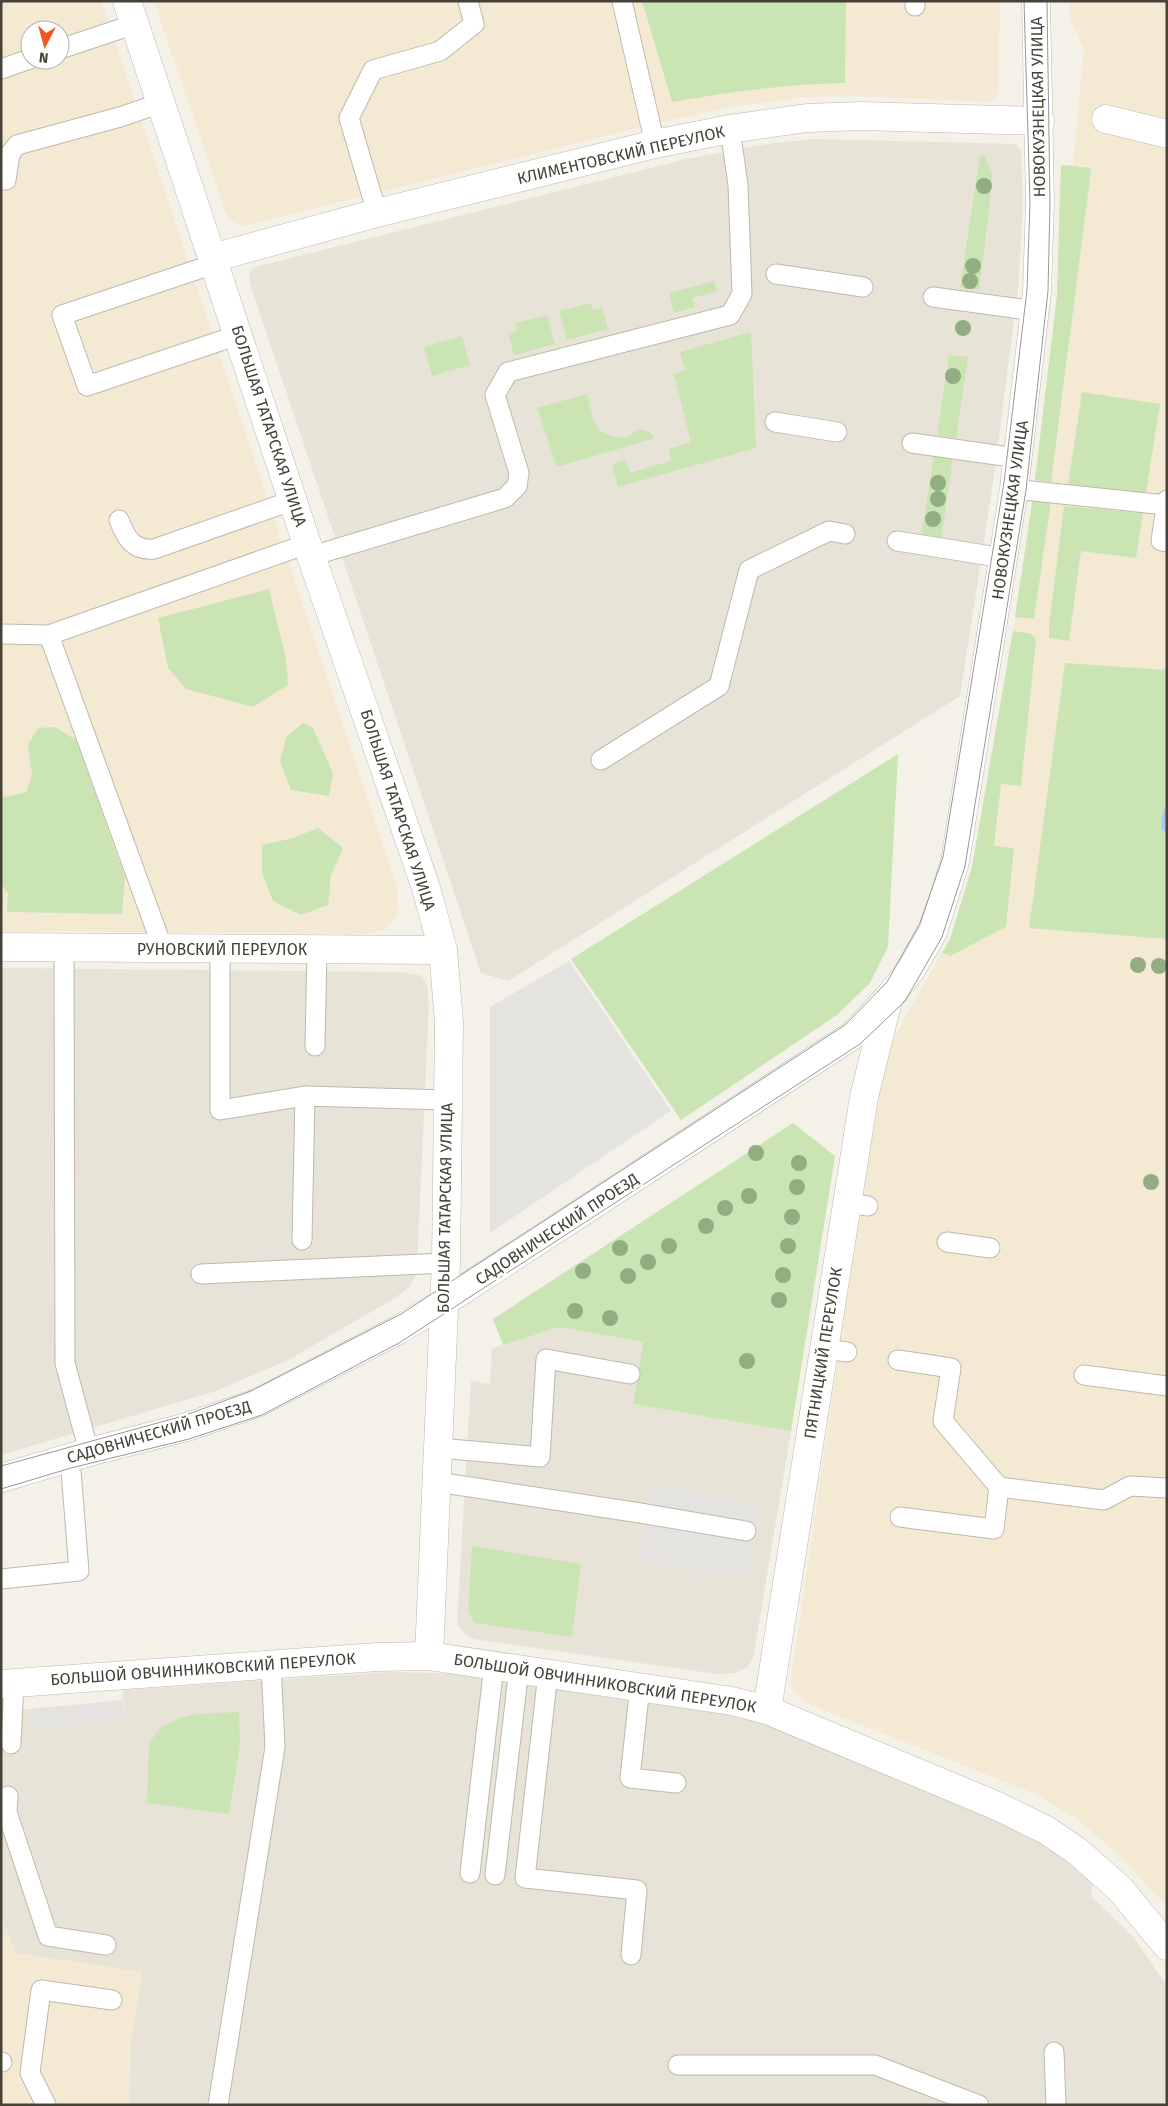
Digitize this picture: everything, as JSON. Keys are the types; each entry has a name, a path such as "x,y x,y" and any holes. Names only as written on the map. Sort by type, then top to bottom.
{"street":[{"name":"НОВОКУЗНЕЦКАЯ УЛИЦА","path":"888,998 911,970 933,932 955,862 1004,558 1018,458 1034,310 1040,203 1040,121 1036,1"},
{"name":"БОЛЬШАЯ ТАТАРСКАЯ УЛИЦА","path":"131,13 310,550 426,888 443,950 448,996 446,1263 429,1656"},
{"name":"КЛИМЕНТОВСКИЙ ПЕРЕУЛОК","path":"213,261 377,213 655,144 730,129 825,117 1040,121"},
{"path":"1106,119 1167,134"},
{"name":"РУНОВСКИЙ ПЕРЕУЛОК","path":"1,948 443,950"},
{"name":"ПЯТНИЦКИЙ ПЕРЕУЛОК","path":"767,1710 835,1351 858,1204 864,1097 888,998"},
{"name":"САДОВНИЧЕСКИЙ ПРОЕЗД","path":"1,1478 79,1455 187,1427 256,1403 400,1330 853,1035 888,998"},
{"name":"БОЛЬШОЙ ОВЧИННИКОВСКИЙ ПЕРЕУЛОК","path":"8,1683 271,1664 429,1656 732,1701 767,1710 995,1805 1046,1830 1077,1851 1120,1889 1167,1946"}],"lane":[{"path":"377,213 349,118 373,70 440,51 474,24 468,1"},
{"path":"622,1 655,144"},
{"path":"70,44 131,13"},
{"path":"1,69 20,62"},
{"path":"6,180 10,154 16,145 120,118 161,103"},
{"path":"1,634 49,635 310,550 505,498 517,486 519,473 495,395 508,372 730,315 742,294 738,185 730,129"},
{"path":"213,261 62,314 86,386 238,335"},
{"path":"776,274 863,287"},
{"path":"934,297 1034,310"},
{"path":"774,422 837,432"},
{"path":"912,443 1018,458"},
{"path":"1014,489 1166,505"},
{"path":"119,520 129,541 146,549 154,549 294,500"},
{"path":"1167,500 1161,541 1167,542"},
{"path":"601,760 719,686 749,570 828,531 846,534"},
{"path":"897,541 1004,558"},
{"path":"49,635 163,949"},
{"path":"1,1579 80,1571 79,1455 64,1363 64,948"},
{"path":"220,949 220,1110 305,1096 447,1100"},
{"path":"315,1046 317,949"},
{"path":"302,1240 305,1096"},
{"path":"947,1242 990,1248"},
{"path":"201,1274 446,1263"},
{"path":"439,1448 540,1457 546,1359 630,1374"},
{"path":"898,1360 951,1368 943,1421 999,1487 1104,1500 1130,1486 1167,1488"},
{"path":"1084,1375 1167,1386"},
{"path":"437,1482 746,1531"},
{"path":"900,1517 994,1529 999,1487"},
{"path":"218,2105 275,1747 271,1664"},
{"path":"470,1873 506,1667"},
{"path":"495,1875 506,1667"},
{"path":"548,1673 525,1878 637,1890 631,1955"},
{"path":"8,1683 11,1744"},
{"path":"640,1686 630,1778 676,1783"},
{"path":"8,1796 7,1812 48,1936 106,1945"},
{"path":"46,2105 30,2073 41,1990 112,2000"},
{"path":"1054,2052 1056,2105"},
{"path":"678,2065 875,2065 979,2105"}],"shaded area":[{"path":"1,1 101,1 397,886 398,911 392,922 385,929 368,934 1,931"},
{"path":"154,1 1000,1 998,93 992,101 987,102 856,96 805,97 725,108 640,127 243,226 231,221 225,212"},
{"path":"1069,1 1167,1 1167,1907 1123,1859 1077,1819 1036,1794 811,1705 799,1698 792,1688 791,1679 881,1064 950,939 972,867 1013,631 1035,480 1057,295 1060,167 1061,165 1073,165 1084,49 1070,19"},
{"path":"814,139 1016,144 1021,151 1023,204 1018,290 993,482 960,696 508,981 481,973 250,283 249,274 252,269 259,266 687,159 767,144"},
{"path":"569,961 671,1111 490,1233 490,1007"},
{"path":"1,968 401,972 422,976 427,985 429,1003 417,1267 414,1279 409,1287 395,1298 288,1360 216,1391 1,1455"},
{"path":"559,1327 643,1342 633,1404 791,1431 753,1659 746,1668 735,1673 717,1674 474,1639 467,1636 457,1625 471,1381 490,1384 492,1348"},
{"path":"651,1484 759,1504 747,1578 639,1561"},
{"path":"389,1672 470,1674 745,1715 1041,1837 1093,1880 1091,1896 1134,1938 1167,1986 1167,2105 129,2105 131,2041 142,1972 16,1953 1,1917 1,1719 20,1710 29,1709 31,1729 125,1720 123,1690"},
{"path":"123,1700 125,1720 31,1729 29,1709"},
{"path":"1,1917 16,1953 142,1972 131,2041 129,2105 1,2105"}],"green space":[{"path":"642,1 846,1 845,83 759,89 672,102"},
{"path":"980,155 985,155 992,175 979,290 960,288"},
{"path":"1061,165 1090,168 1091,171 1051,482 1035,480 1057,295"},
{"path":"714,281 717,291 692,298 695,307 674,313 669,293"},
{"path":"591,303 593,310 602,307 608,329 567,340 559,311"},
{"path":"547,315 555,344 514,355 508,333 517,331 515,323"},
{"path":"751,332 756,448 618,487 612,464 626,460 630,473 671,461 669,449 691,442 674,374 685,370 680,352"},
{"path":"462,336 470,365 432,376 424,347"},
{"path":"949,355 968,357 956,438 937,435"},
{"path":"1082,392 1160,404 1146,493 1068,485"},
{"path":"587,394 594,421 601,431 616,437 627,438 638,429 649,432 655,438 557,467 537,408"},
{"path":"934,456 953,458 941,539 921,536"},
{"path":"1033,498 1051,501 1034,619 1015,617"},
{"path":"1064,506 1143,513 1136,558 1081,551 1069,641 1049,638"},
{"path":"269,589 286,658 288,685 253,707 186,689 168,668 158,618"},
{"path":"1013,631 1032,634 1036,641 1021,786 1001,784 994,846 1014,848 1006,927 950,956 942,953 950,939 972,867"},
{"path":"1065,663 1167,670 1167,939 1029,928"},
{"path":"303,723 313,728 333,773 329,796 291,790 280,761 286,737"},
{"path":"55,727 76,740 125,877 122,914 7,912 8,894 1,883 1,798 26,792 32,775 28,745 38,728"},
{"path":"898,754 888,947 870,983 837,1015 681,1120 571,959"},
{"path":"318,828 343,848 331,875 328,905 301,915 273,901 262,873 262,845 293,838"},
{"path":"793,1123 835,1156 791,1431 633,1404 643,1342 559,1327 503,1345 493,1319"},
{"path":"472,1546 581,1564 572,1637 475,1623 468,1612"},
{"path":"239,1712 240,1745 229,1814 147,1803 149,1743 161,1727 180,1718 197,1714"}],"water":[{"path":"1167,807 1167,834 1161,828 1163,810"}],"tram line":[{"path":"1,1466 183,1416 251,1391 401,1314 845,1025 887,982 920,923 943,857 1004,482 1027,290 1030,203 1024,1"},
{"path":"1,1489 71,1468 189,1439 262,1415 399,1343 860,1044 905,1001 942,937 965,866 1026,490 1048,291 1050,204 1047,1"}]}
